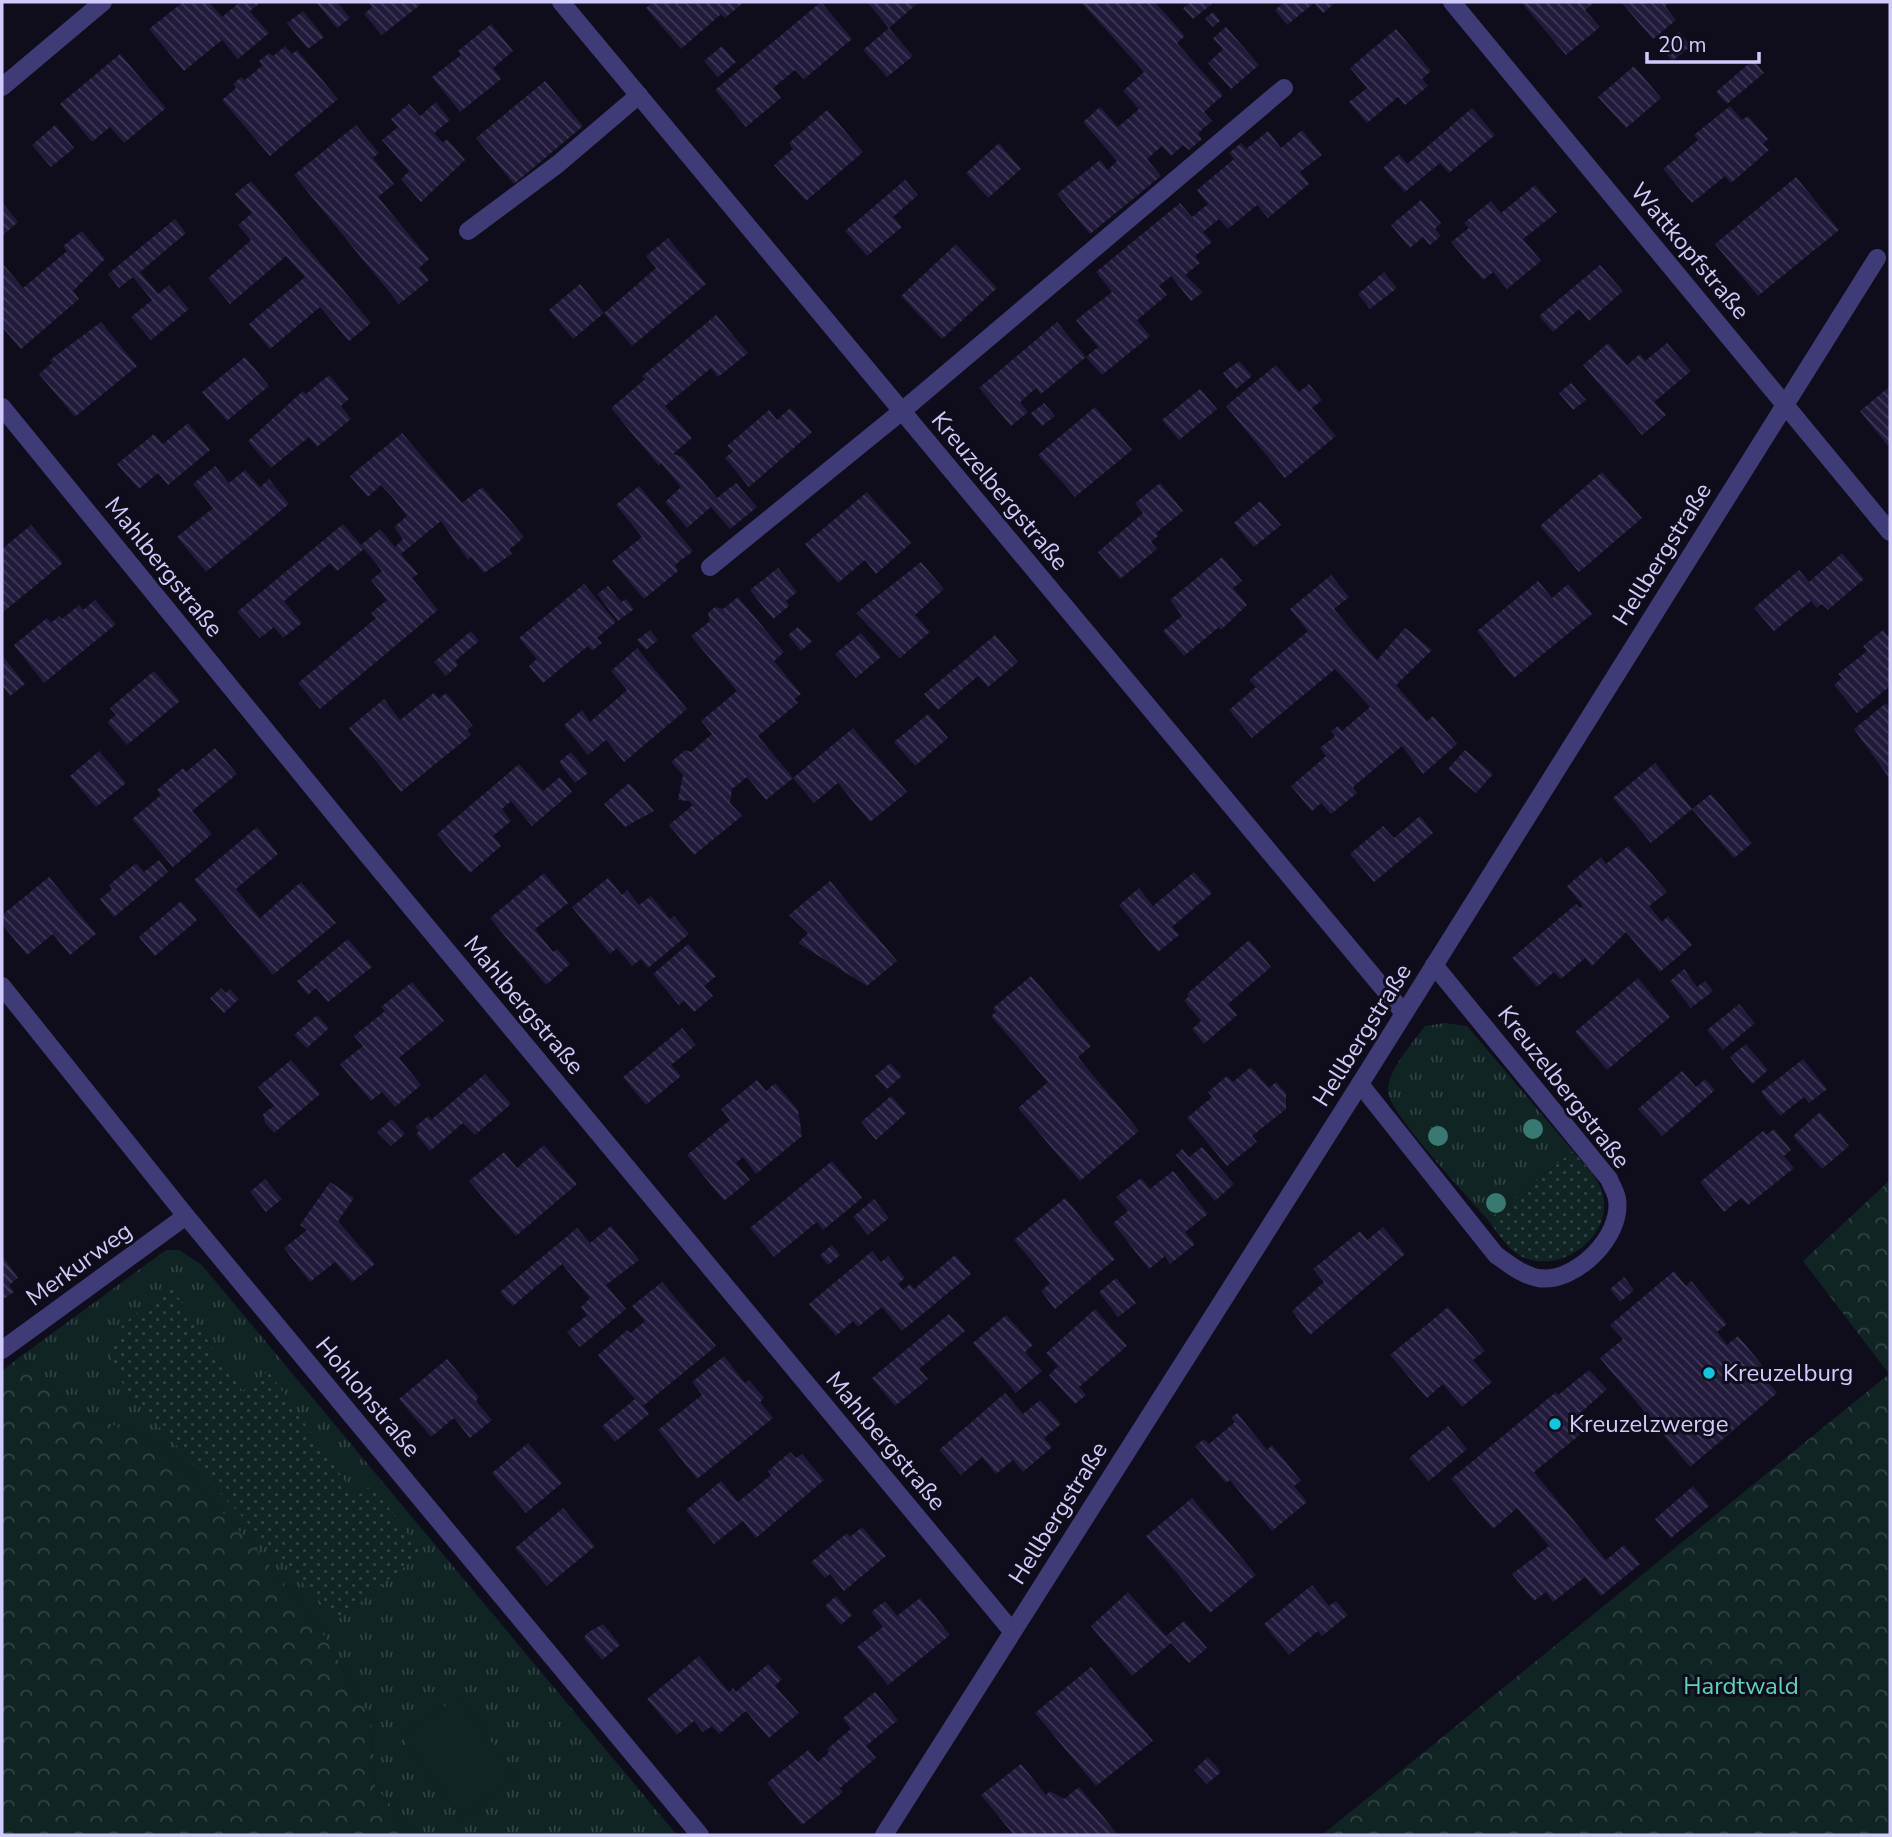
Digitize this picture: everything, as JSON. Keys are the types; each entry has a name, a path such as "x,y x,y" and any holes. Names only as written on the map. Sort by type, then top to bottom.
{"street":[{"path":"2,87 103,2"},
{"name":"Kreuzelbergstraße","path":"561,2 1403,1012"},
{"name":"Wattkopfstraße","path":"1452,2 1890,532"},
{"path":"710,567 902,411 1284,88"},
{"path":"468,231 558,164 639,95"},
{"name":"Hellbergstraße","path":"884,1835 1360,1084 1877,258"},
{"name":"Mahlbergstraße","path":"2,407 356,842 1012,1631"},
{"name":"Kreuzelbergstraße","path":"1360,1084 1496,1255 1516,1270 1539,1278 1562,1276 1588,1261 1604,1242 1614,1222 1618,1199 1609,1178 1434,965"},
{"name":"Hohlohstraße","path":"2,986 186,1216 699,1835"},
{"name":"Merkurweg","path":"2,1350 186,1216"}],"green space":[{"path":"1445,1023 1467,1026 1573,1151 1488,1220 1415,1136 1392,1103 1388,1092 1396,1066 1425,1026"},
{"path":"1573,1151 1592,1174 1603,1194 1603,1215 1598,1228 1590,1240 1567,1256 1539,1261 1525,1258 1509,1247 1488,1220"},
{"name":"Hardtwald","path":"1890,1180 1890,1835 1322,1835 1889,1374 1803,1261"},
{"path":"166,1250 179,1250 202,1265 677,1835 415,1835 375,1786 371,1718 319,1627 262,1556 160,1444 73,1409 38,1373 17,1359"},
{"path":"171,1287 243,1392 268,1371 356,1497 372,1485 422,1553 337,1620 132,1397 117,1375 109,1353 123,1324"},
{"path":"17,1359 38,1372 73,1409 160,1444 262,1556 319,1627 371,1718 375,1786 415,1835 2,1835 2,1371"},
{"path":"458,1697 517,1776 461,1818 401,1736"}],"building":[{"path":"183,2 209,2 222,17 240,2 261,2 250,11 269,33 238,59 222,40 184,71 149,29"},
{"path":"316,2 337,2 350,18 337,28"},
{"path":"368,2 421,4 382,35 364,14 372,7"},
{"path":"653,2 744,2 725,18 721,14 681,49 646,8"},
{"path":"821,2 852,39 804,79 795,70 773,88 781,98 746,127 715,90"},
{"path":"867,2 919,2 889,28"},
{"path":"1081,2 1155,2 1185,36 1177,43 1223,95 1204,112 1212,121 1198,133 1202,139 1189,150 1183,145 1171,156 1162,146 1147,159 1161,176 1090,234 1057,194 1100,160 1108,170 1117,161 1083,122 1100,107 1118,127 1139,109 1123,91 1144,72"},
{"path":"1191,2 1212,4 1193,19 1183,8"},
{"path":"1284,2 1336,2 1323,13 1314,3 1287,25 1275,10"},
{"path":"1521,2 1595,2 1585,10 1600,27 1566,55"},
{"path":"1621,2 1670,2 1665,6 1676,20 1653,39"},
{"path":"303,11 324,37 308,49 287,23"},
{"path":"1213,12 1220,21 1213,27 1205,18"},
{"path":"491,24 513,51 493,68 501,79 460,112 432,77 461,55 458,51"},
{"path":"1226,27 1259,65 1231,89 1208,63 1223,49 1213,38"},
{"path":"889,28 913,56 887,77 863,50"},
{"path":"1396,29 1431,71 1422,79 1428,86 1405,105 1398,97 1367,123 1349,102 1367,88 1350,68"},
{"path":"1679,32 1691,46 1672,61 1661,47"},
{"path":"285,46 292,54 297,50 338,99 270,156 222,100 236,88 233,84 241,77 245,80 263,65 259,61 269,53 273,56"},
{"path":"722,46 736,62 718,77 704,61"},
{"path":"120,54 166,108 124,143 110,127 92,142 60,104"},
{"path":"1753,60 1764,73 1727,104 1716,92"},
{"path":"1634,66 1661,98 1626,128 1598,97"},
{"path":"545,81 583,126 514,184 476,138"},
{"path":"436,102 450,120 434,133 443,143 447,139 465,160 421,202 401,179 409,171 382,140 398,127 391,119 409,104 420,116"},
{"path":"1730,106 1742,120 1748,116 1768,139 1763,144 1769,150 1731,183 1725,176 1692,203 1663,169 1698,140 1694,135"},
{"path":"1472,108 1495,135 1449,173 1440,163 1405,192 1383,168 1399,154 1407,164"},
{"path":"827,110 863,152 806,201 774,165 793,149 789,143"},
{"path":"55,125 74,148 51,167 32,145"},
{"path":"356,125 379,153 373,158 394,184 378,197 429,259 419,268 429,280 399,304 294,175"},
{"path":"1302,130 1322,155 1300,172 1309,184 1268,218 1257,205 1228,229 1219,219 1203,232 1212,242 1195,256 1200,263 1185,275 1203,292 1191,301 1171,276 1159,286 1167,295 1137,320 1150,336 1102,375 1086,357 1098,347 1076,320 1112,292 1096,272 1180,203 1192,217 1208,204 1197,190 1234,159 1229,153 1241,143 1246,149 1268,131 1281,148"},
{"path":"999,143 1021,169 988,198 966,173"},
{"path":"1796,177 1839,230 1758,296 1715,244"},
{"path":"905,180 918,195 893,217 902,227 867,256 845,231"},
{"path":"251,181 371,323 349,341 320,307 270,349 249,324 305,277 286,256 230,304 208,278 251,240 238,225 252,213 235,194"},
{"path":"1535,185 1557,212 1523,239 1541,261 1507,289 1493,272 1483,280 1451,242 1469,228 1464,223 1491,201 1501,213"},
{"path":"1421,200 1441,223 1435,229 1441,236 1430,245 1423,237 1410,248 1391,225"},
{"path":"2,202 18,222 2,236"},
{"path":"175,219 186,233 140,272 158,294 169,285 189,309 151,340 131,317 152,300 133,277 119,288 108,274"},
{"path":"82,231 105,259 73,291 79,299 21,349 2,327 2,263 23,288 67,251 63,246"},
{"path":"668,238 706,284 632,346 604,313 656,268 646,256"},
{"path":"956,244 997,288 942,339 901,296"},
{"path":"1600,265 1623,291 1589,321 1579,309 1553,332 1539,316"},
{"path":"1384,272 1397,288 1370,309 1358,294"},
{"path":"580,284 604,313 573,339 549,310"},
{"path":"716,315 748,353 718,377 711,368 665,406 692,438 673,454 683,457 717,498 736,483 757,507 730,529 711,507 687,528 665,502 681,487 661,463 659,466 611,408 645,379 642,376"},
{"path":"101,322 137,366 75,417 39,374 52,363 50,360"},
{"path":"1057,322 1086,357 1041,394 1036,388 1020,402 1028,412 1011,426 979,388"},
{"path":"1608,343 1627,365 1640,354 1645,361 1667,343 1691,371 1654,402 1666,415 1642,435 1583,365"},
{"path":"245,357 269,386 227,421 202,392"},
{"path":"1239,361 1252,376 1236,389 1223,373"},
{"path":"1276,365 1299,392 1309,384 1322,400 1312,408 1336,436 1285,478 1226,406"},
{"path":"329,375 349,399 341,406 351,419 317,447 309,437 271,468 248,441 303,391 306,394"},
{"path":"1571,383 1586,400 1573,410 1559,393"},
{"path":"1890,386 1890,444 1888,446 1860,411"},
{"path":"1200,389 1217,409 1179,440 1162,420"},
{"path":"1044,403 1055,416 1042,426 1031,413"},
{"path":"1095,407 1132,450 1075,497 1038,455"},
{"path":"790,408 812,432 749,487 725,458 733,451 727,446 769,410 777,420"},
{"path":"188,423 210,450 168,485 158,473 139,489 117,464 154,434 163,444"},
{"path":"402,433 462,503 482,487 524,537 509,550 512,554 484,573 471,557 468,560 441,521 401,554 418,574 412,578 438,610 320,709 298,683 376,618 371,613 387,600 371,580 382,571 364,549 337,571 330,563 284,601 302,623 283,638 274,627 260,638 237,612 343,524 361,545 380,529 395,547 403,539 394,527 407,516 394,499 381,485 368,497 350,476"},
{"path":"215,466 229,483 245,470 260,487 269,479 289,504 206,572 177,537 213,508 193,484"},
{"path":"1602,472 1642,518 1579,572 1540,526"},
{"path":"1160,483 1183,511 1156,533 1158,536 1151,542 1157,549 1120,579 1098,552 1143,513 1135,503"},
{"path":"639,486 693,551 675,565 678,571 644,599 612,561 642,537 616,505"},
{"path":"867,492 911,543 876,574 865,560 838,583 805,544"},
{"path":"1260,501 1281,525 1254,547 1234,523"},
{"path":"31,525 63,563 2,613 2,549"},
{"path":"1842,553 1864,579 1828,610 1822,604 1817,608 1811,601 1774,631 1754,608 1799,570 1809,582"},
{"path":"1222,557 1242,581 1233,588 1247,605 1221,630 1219,627 1184,656 1163,631 1182,616 1170,600"},
{"path":"921,562 944,589 915,615 930,632 900,658 856,613"},
{"path":"778,568 797,592 786,601 789,606 773,619 750,590"},
{"path":"1331,575 1349,597 1334,609 1377,660 1405,628 1432,650 1396,685 1427,721 1433,716 1457,744 1423,774 1402,746 1353,787 1357,793 1331,814 1321,803 1312,811 1291,786 1326,756 1320,748 1335,736 1331,731 1338,726 1342,731 1370,707 1335,669 1252,738 1229,710 1256,687 1249,680 1308,631 1290,609"},
{"path":"1538,581 1552,598 1568,584 1592,614 1514,678 1477,631"},
{"path":"584,584 616,622 597,638 602,643 592,651 588,646 543,683 529,666 537,659 519,638"},
{"path":"608,586 621,602 626,599 634,609 618,621 597,594"},
{"path":"738,597 784,652 774,661 801,694 794,699 798,703 758,736 793,778 766,800 747,777 732,789 730,803 742,816 694,855 669,825 693,805 689,801 678,800 683,775 671,762 685,750 691,752 712,734 701,721 737,691 691,636 710,621 708,613 715,607 723,609"},
{"path":"95,600 116,624 44,683 14,645 47,618 51,623 59,616 62,619 79,605 83,610"},
{"path":"798,627 812,641 801,651 788,635"},
{"path":"650,630 658,640 646,650 637,640"},
{"path":"1883,630 1890,638 1890,686 1857,713 1834,685 1842,678 1838,674 1867,651 1863,646"},
{"path":"471,631 479,641 455,661 458,665 446,676 434,662"},
{"path":"861,633 881,657 856,678 835,654"},
{"path":"995,635 1018,662 988,687 978,676 938,710 924,694"},
{"path":"637,648 687,709 624,762 606,740 588,755 564,725 582,710 590,722 627,690 611,671"},
{"path":"2,655 25,684 10,696 2,685"},
{"path":"154,671 180,701 127,745 107,722 116,715 110,708"},
{"path":"434,693 439,699 446,693 473,726 467,730 471,735 401,792 349,728 384,699 400,720"},
{"path":"1886,703 1890,708 1890,779 1854,729"},
{"path":"928,714 948,738 915,766 894,742"},
{"path":"853,728 907,792 870,822 838,783 814,803 793,778"},
{"path":"215,748 237,774 192,811 212,834 173,867 132,819 161,795 157,790 183,768 186,772"},
{"path":"1465,750 1493,774 1476,793 1448,769"},
{"path":"99,751 126,783 96,807 70,776"},
{"path":"571,752 588,773 575,783 559,762"},
{"path":"1655,763 1692,809 1651,843 1613,798"},
{"path":"519,764 543,791 560,777 572,792 532,826 511,801 502,809 511,821 493,836 501,846 470,873 437,834"},
{"path":"629,783 654,811 625,827 604,804"},
{"path":"1711,794 1752,843 1734,858 1692,809"},
{"path":"1420,816 1433,833 1374,882 1350,854 1383,826 1394,838"},
{"path":"257,827 278,854 236,889 260,918 301,882 336,923 273,975 194,880"},
{"path":"1628,846 1667,892 1649,906 1662,922 1668,916 1692,945 1660,972 1626,932 1592,966 1585,958 1561,979 1554,972 1537,987 1512,958 1576,904 1580,908 1583,906 1567,886 1601,857 1606,864"},
{"path":"159,860 168,872 114,917 100,899 112,889 109,885 136,863 144,872"},
{"path":"1194,872 1212,893 1172,927 1179,935 1158,952 1119,905 1139,888 1153,906"},
{"path":"544,873 568,903 535,929 553,952 557,949 570,964 546,985 490,918"},
{"path":"49,877 96,934 70,955 53,934 27,955 2,924 2,915"},
{"path":"608,878 622,895 627,890 639,905 651,896 670,919 674,916 689,934 648,968 641,959 632,966 617,948 610,954 572,907"},
{"path":"830,881 897,961 867,986 798,943 808,933 789,915"},
{"path":"181,901 197,920 155,956 139,937"},
{"path":"348,939 372,967 328,1002 316,988 308,995 297,981"},
{"path":"1249,940 1271,967 1228,1004 1237,1015 1204,1044 1192,1029 1201,1021 1184,1001 1189,996 1187,994"},
{"path":"688,944 716,976 704,986 713,996 694,1012 684,1001 679,1005 653,974"},
{"path":"1684,969 1697,987 1705,981 1713,991 1691,1008 1670,981"},
{"path":"1031,976 1091,1046 1078,1057 1139,1131 1080,1181 1018,1108 1048,1082 991,1016 996,1012 993,1008"},
{"path":"1638,978 1670,1017 1607,1070 1575,1032"},
{"path":"412,982 444,1021 399,1058 421,1085 395,1107 382,1092 371,1101 340,1064 363,1046 354,1036 385,1011 381,1007"},
{"path":"221,988 226,993 230,989 239,999 224,1013 210,998"},
{"path":"1739,1004 1755,1023 1723,1050 1707,1030"},
{"path":"317,1015 329,1028 307,1048 294,1035"},
{"path":"682,1028 696,1045 671,1065 681,1076 646,1105 623,1077"},
{"path":"1746,1044 1768,1070 1752,1084 1730,1057"},
{"path":"1803,1059 1827,1089 1809,1103 1804,1097 1780,1116 1761,1092"},
{"path":"291,1060 320,1094 274,1133 265,1123 263,1114 274,1106 258,1087"},
{"path":"890,1063 902,1076 887,1089 875,1076"},
{"path":"1251,1067 1269,1088 1276,1082 1286,1093 1286,1109 1252,1136 1257,1142 1227,1166 1187,1118 1212,1097 1208,1092 1227,1076 1233,1082"},
{"path":"1682,1071 1696,1087 1705,1079 1715,1090 1662,1136 1638,1109"},
{"path":"485,1074 511,1104 475,1135 463,1123 430,1151 416,1134 419,1131 415,1127 428,1116 431,1120"},
{"path":"757,1080 766,1091 775,1083 798,1110 802,1136 756,1174 743,1157 736,1163 750,1180 724,1201 687,1155 730,1120 721,1109"},
{"path":"891,1096 906,1113 876,1140 861,1122"},
{"path":"1820,1112 1849,1146 1822,1169 1793,1136"},
{"path":"392,1119 405,1134 391,1146 377,1132"},
{"path":"1774,1129 1791,1150 1784,1156 1794,1168 1748,1205 1741,1198 1724,1212 1700,1182 1763,1131 1766,1135"},
{"path":"544,1145 577,1184 516,1236 469,1181 504,1152 517,1168"},
{"path":"1202,1147 1234,1184 1215,1201 1176,1155 1182,1149 1189,1157"},
{"path":"832,1161 862,1198 823,1230 817,1222 774,1257 750,1228"},
{"path":"1173,1171 1208,1214 1185,1232 1195,1244 1170,1264 1165,1256 1149,1269 1113,1223 1128,1211 1116,1197 1141,1178 1150,1189"},
{"path":"265,1179 282,1199 266,1212 250,1192"},
{"path":"330,1182 354,1198 338,1221 375,1264 352,1282 335,1262 310,1282 284,1248 307,1230 300,1225"},
{"path":"1065,1198 1115,1259 1055,1309 1041,1291 1050,1283 1014,1240"},
{"path":"874,1199 889,1218 868,1235 853,1217"},
{"path":"611,1226 639,1260 606,1285 626,1309 580,1347 567,1332 587,1315 581,1307 590,1298 562,1264 513,1306 500,1292 577,1228 590,1243"},
{"path":"1383,1227 1405,1254 1310,1335 1292,1311 1324,1282 1313,1269 1360,1231 1367,1240"},
{"path":"832,1245 840,1255 828,1265 820,1255"},
{"path":"872,1251 881,1262 888,1256 905,1278 898,1284 903,1290 910,1284 914,1289 955,1255 971,1274 902,1331 882,1307 858,1327 853,1321 836,1336 809,1304"},
{"path":"2,1255 18,1278 9,1285 14,1292 2,1300"},
{"path":"1674,1271 1686,1286 1691,1281 1727,1324 1717,1332 1727,1345 1738,1336 1762,1365 1757,1369 1777,1393 1690,1467 1600,1358 1623,1339 1610,1325"},
{"path":"1624,1277 1634,1290 1620,1302 1610,1289"},
{"path":"1116,1278 1136,1303 1118,1317 1099,1292"},
{"path":"662,1282 716,1346 643,1406 649,1414 615,1442 602,1426 635,1399 598,1355 627,1330 630,1333 645,1321 632,1306"},
{"path":"1448,1307 1485,1351 1473,1360 1492,1382 1462,1407 1443,1384 1427,1398 1390,1355"},
{"path":"1095,1309 1127,1346 1079,1387 1086,1395 1075,1404 1049,1375 1058,1366 1046,1353"},
{"path":"949,1314 965,1331 919,1369 928,1379 895,1406 872,1378"},
{"path":"1006,1315 1033,1345 1025,1352 1042,1371 1016,1393 973,1343"},
{"path":"724,1356 745,1383 749,1380 764,1398 760,1402 773,1418 697,1479 658,1430 702,1395 692,1382"},
{"path":"447,1359 479,1397 476,1401 492,1420 470,1438 454,1418 431,1437 399,1399"},
{"path":"1589,1370 1607,1389 1577,1416 1587,1429 1534,1472 1606,1560 1624,1545 1640,1564 1601,1596 1585,1577 1553,1602 1546,1592 1534,1601 1512,1574 1549,1546 1517,1508 1493,1529 1451,1479 1556,1392 1558,1395"},
{"path":"1005,1393 1023,1414 1040,1400 1061,1424 1044,1438 1052,1447 1023,1472 1013,1460 996,1474 982,1457 961,1475 939,1450"},
{"path":"1237,1413 1267,1450 1272,1445 1301,1481 1294,1486 1307,1502 1272,1531 1230,1480 1226,1483 1195,1446 1204,1439 1209,1444 1235,1422 1231,1418"},
{"path":"1448,1426 1467,1449 1429,1481 1409,1458"},
{"path":"528,1443 562,1483 526,1513 492,1473"},
{"path":"790,1452 796,1458 802,1454 824,1480 756,1538 743,1521 714,1544 686,1510 721,1481 738,1502 771,1475 768,1471"},
{"path":"1693,1486 1709,1506 1671,1538 1655,1519"},
{"path":"1192,1498 1256,1575 1210,1613 1146,1536"},
{"path":"563,1508 595,1546 547,1586 515,1548"},
{"path":"862,1527 886,1556 844,1591 830,1574 825,1578 811,1562 847,1533 850,1537"},
{"path":"1312,1585 1329,1606 1336,1601 1348,1615 1322,1636 1318,1631 1289,1655 1264,1624"},
{"path":"1128,1592 1166,1636 1184,1621 1207,1648 1189,1663 1171,1643 1132,1676 1091,1626"},
{"path":"836,1596 852,1615 841,1625 825,1606"},
{"path":"920,1598 950,1635 888,1685 857,1647 883,1627 871,1612 885,1601 897,1616"},
{"path":"603,1624 620,1645 602,1660 584,1638 587,1633"},
{"path":"699,1656 729,1692 733,1688 736,1692 768,1664 782,1679 775,1686 799,1713 769,1738 746,1711 719,1734 712,1726 703,1732 694,1721 677,1735 647,1699"},
{"path":"1091,1667 1153,1741 1096,1786 1035,1713"},
{"path":"875,1692 898,1720 866,1746 876,1758 840,1788 843,1792 802,1825 767,1783 808,1750 818,1762 829,1752 827,1749 851,1729 843,1718"},
{"path":"1208,1757 1221,1772 1207,1784 1194,1770"},
{"path":"1021,1764 1046,1795 1050,1791 1064,1799 1079,1787 1118,1835 1014,1835 981,1795"}],"place":[{"name":"Kreuzelburg","path":"1709,1373"},
{"name":"Kreuzelzwerge","path":"1555,1424"}]}
